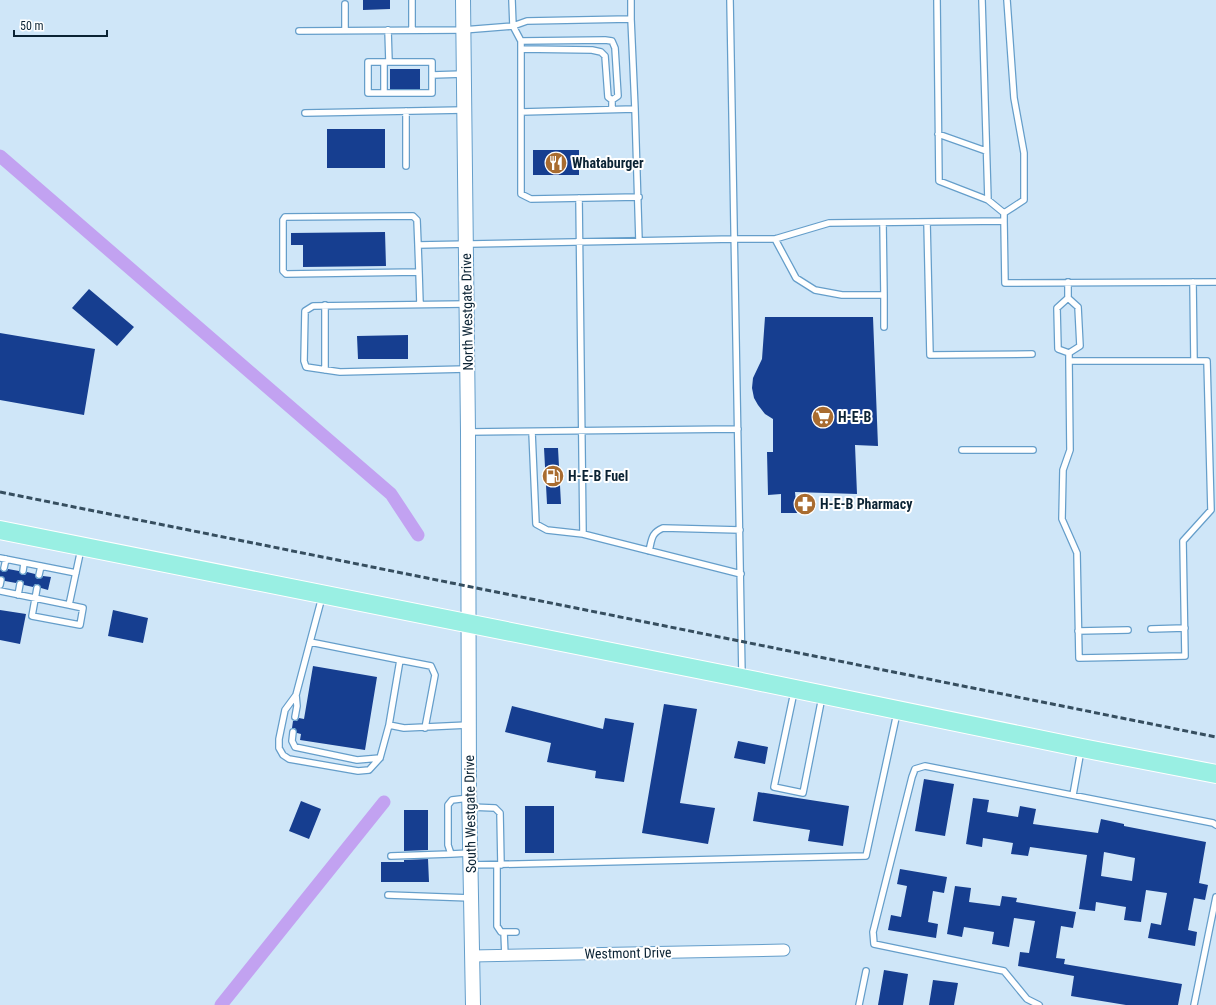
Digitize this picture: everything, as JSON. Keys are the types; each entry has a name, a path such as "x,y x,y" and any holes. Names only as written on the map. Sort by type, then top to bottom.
{"main road":[{"path":"0,530 1216,774"}],"street":[{"name":"North Westgate Drive","path":"463,0 468,369 468,623"},
{"name":"South Westgate Drive","path":"468,623 469,803 473,1005"},
{"name":"Westmont Drive","path":"472,956 784,950"}],"lane":[{"path":"412,0 412,30"},
{"path":"512,0 513,26 521,41 521,194 531,199 639,197"},
{"path":"631,0 639,197 639,241"},
{"path":"730,0 742,678"},
{"path":"937,0 939,181 988,200 1004,213"},
{"path":"982,0 988,200"},
{"path":"1004,213 1024,200 1024,153 1014,98 1007,0"},
{"path":"345,4 345,30"},
{"path":"298,31 463,30 513,26 527,21 631,19"},
{"path":"384,93 388,30"},
{"path":"521,41 612,41 616,48 618,96 612,100"},
{"path":"521,49 592,50 601,52 605,56 608,97 612,100 612,109"},
{"path":"368,62 386,62 432,62 432,93 368,93 368,62"},
{"path":"432,75 464,74"},
{"path":"521,112 635,109"},
{"path":"305,113 464,110"},
{"path":"406,111 406,166"},
{"path":"938,134 986,151"},
{"path":"579,198 583,534"},
{"path":"1004,213 1005,283 1216,282"},
{"path":"419,272 286,274 283,271 283,220 286,217 414,216 417,220 419,272 420,304"},
{"path":"418,245 775,239 829,223 1004,221"},
{"path":"927,222 930,356 1032,354"},
{"path":"883,223 884,327"},
{"path":"775,239 796,278 815,290 842,295 884,295"},
{"path":"1068,282 1068,298 1057,308 1058,349 1069,353"},
{"path":"1193,282 1194,361"},
{"path":"1068,298 1078,306 1080,346 1069,353"},
{"path":"467,304 313,306 305,311 304,362 306,367 340,372 468,369"},
{"path":"325,306 325,370"},
{"path":"1069,353 1069,361 1070,450 1063,470 1062,519 1077,554 1079,658 1185,656 1183,541 1214,510 1207,361 1069,361"},
{"path":"468,432 738,429"},
{"path":"532,432 536,524 547,530 583,534 740,574"},
{"path":"962,450 1033,450"},
{"path":"649,551 653,535 656,531 663,528 740,530"},
{"path":"69,605 81,546"},
{"path":"4,568 3,558 76,573"},
{"path":"23,572 24,563"},
{"path":"40,575 41,566"},
{"path":"18,595 20,584"},
{"path":"0,591 18,595 35,598 83,608 80,624 32,616 35,598 37,588"},
{"path":"323,594 296,694 285,710 279,739 279,748 283,755 289,758 358,771 369,770 380,758 388,725 400,660"},
{"path":"1151,629 1185,628"},
{"path":"1078,631 1128,630"},
{"path":"310,642 431,666 435,674 425,728"},
{"path":"795,689 774,787 796,792 803,793 822,695"},
{"path":"295,718 297,706 296,694"},
{"path":"391,856 451,854 499,865 866,856 897,711"},
{"path":"388,725 404,728 425,728 469,725"},
{"path":"293,732 292,741 295,747 357,760 380,758"},
{"path":"1073,795 1082,748"},
{"path":"1039,1005 1027,999 1004,971 874,944 873,932 912,777 916,770 925,766 1216,825"},
{"path":"451,854 448,846 448,805 452,800 495,808 500,813 497,926 501,932 516,932"},
{"path":"388,895 471,898"},
{"path":"1194,1005 1216,897"},
{"path":"504,932 505,956"},
{"path":"859,1005 866,971"}],"building":[{"path":"363,0 390,0 390,9 363,10"},
{"path":"390,69 420,69 420,89 390,89"},
{"path":"327,129 385,129 385,168 327,168"},
{"name":"Whataburger","path":"533,150 579,150 579,175 533,175"},
{"path":"385,232 386,266 303,267 303,245 291,245 291,233"},
{"path":"89,289 134,327 117,346 72,308"},
{"name":"H-E-B","path":"765,317 873,317 878,446 855,445 857,494 795,492 797,513 781,513 781,494 768,495 767,452 773,452 773,419 765,414 758,405 754,398 752,388 753,378 762,359"},
{"path":"0,333 95,349 84,415 0,400"},
{"path":"408,335 408,359 358,359 357,336"},
{"name":"H-E-B Fuel","path":"544,448 558,448 561,504 547,504"},
{"path":"0,569 3,572 7,571 8,569 19,571 22,575 25,575 27,572 35,574 36,578 38,579 42,578 43,576 51,577 48,590 41,588 38,584 35,584 33,587 24,585 24,582 21,580 18,580 16,583 5,581 4,577 0,576"},
{"path":"0,610 26,614 20,644 0,640"},
{"path":"113,610 148,618 143,643 108,636"},
{"path":"313,666 377,677 365,750 300,740 301,734 297,733 295,728 292,728 293,721 297,721 299,718 304,719"},
{"path":"664,704 697,709 680,803 715,808 708,844 642,833"},
{"path":"512,706 603,729 605,718 634,723 624,782 595,778 596,771 547,762 551,743 505,732"},
{"path":"738,741 768,747 765,764 734,758"},
{"path":"924,779 954,784 945,836 915,831"},
{"path":"758,792 849,806 843,846 808,841 810,830 753,821"},
{"path":"973,798 989,800 987,812 1018,817 1020,806 1036,809 1033,824 1098,833 1101,819 1124,824 1124,826 1206,842 1199,883 1208,885 1205,900 1194,898 1188,930 1197,932 1195,946 1148,938 1151,923 1161,925 1167,893 1146,890 1141,922 1124,920 1126,907 1096,902 1095,911 1079,909 1087,855 1030,847 1028,856 1011,854 1013,843 983,838 982,847 966,844","holes":["1104,852 1135,858 1132,881 1101,876"]},
{"path":"301,801 321,809 309,839 289,831"},
{"path":"525,806 554,806 554,853 525,853"},
{"path":"404,810 428,810 428,850 404,851"},
{"path":"428,859 429,882 381,882 381,862 404,862 404,860"},
{"path":"900,869 947,877 944,893 933,891 928,922 938,924 936,938 888,930 891,915 901,917 907,886 897,884"},
{"path":"955,886 971,888 969,902 1000,906 1002,896 1017,898 1016,902 1076,912 1073,928 1061,926 1056,958 1065,959 1064,964 1182,984 1178,1005 1126,1005 1071,996 1074,976 1018,966 1020,952 1029,953 1035,921 1014,918 1009,947 992,944 994,932 964,927 962,937 947,934"},
{"path":"884,970 908,974 903,1005 878,1005"},
{"path":"933,980 958,983 954,1005 929,1005"}],"waterway":[{"path":"0,156 391,494 418,535"},
{"path":"221,1005 384,802"}],"railway":[{"path":"0,492 1216,737"}],"place":[{"name":"Whataburger","path":"556,163"},
{"name":"H-E-B","path":"823,417"},
{"name":"H-E-B Fuel","path":"553,476"},
{"name":"H-E-B Pharmacy","path":"805,504"}]}
